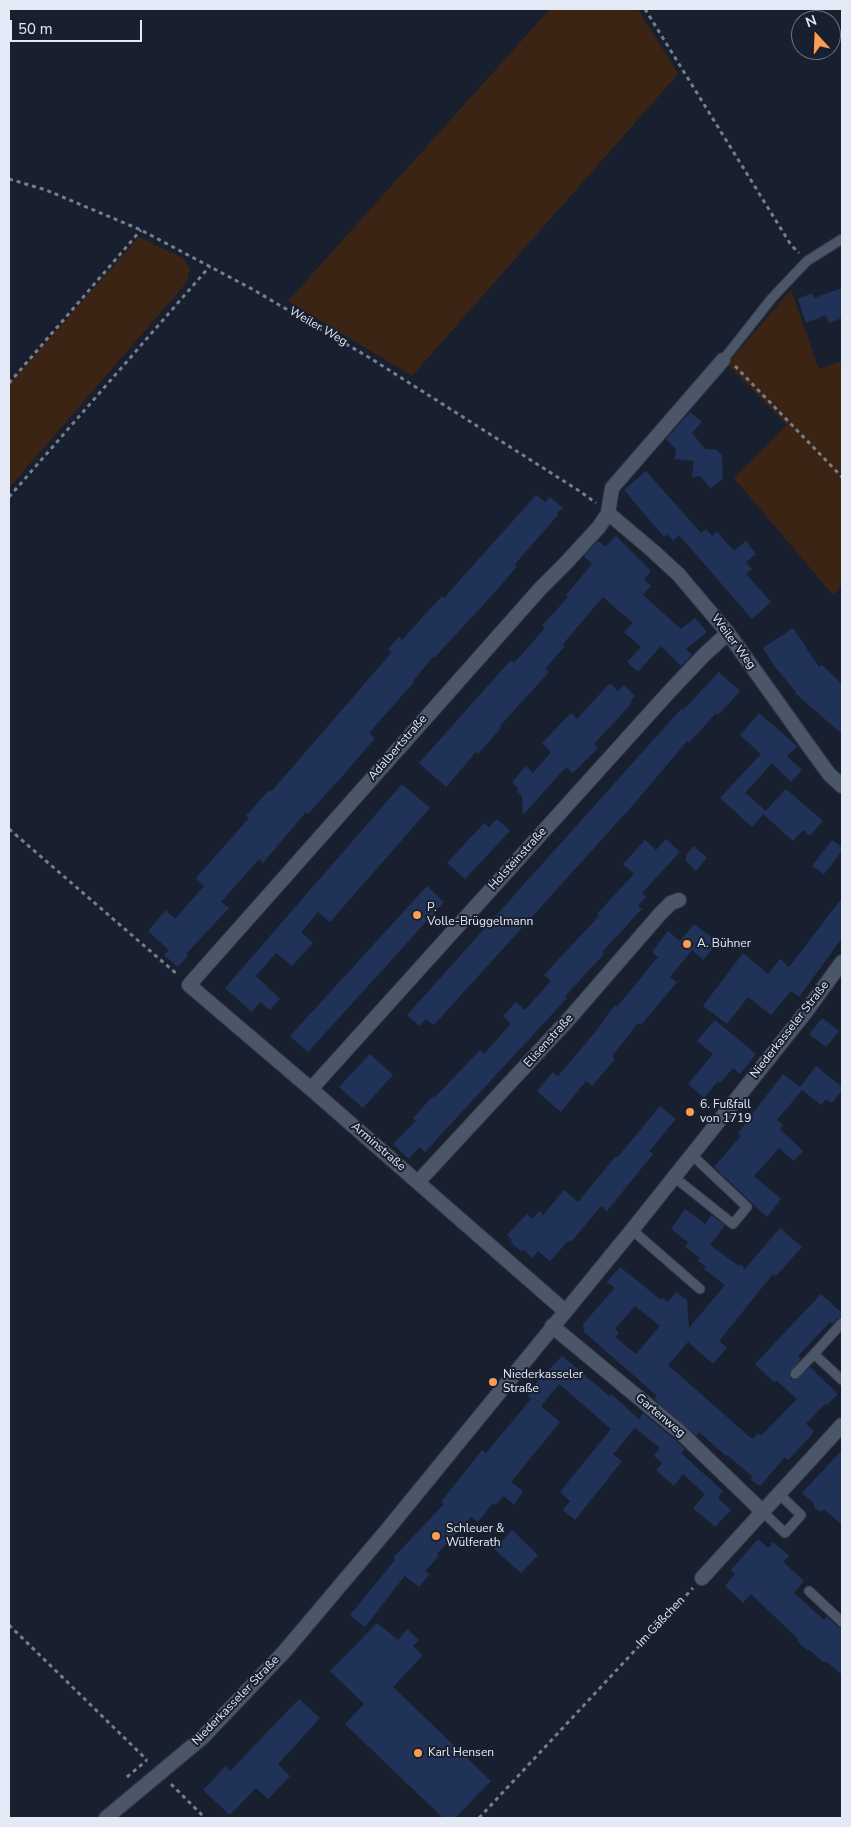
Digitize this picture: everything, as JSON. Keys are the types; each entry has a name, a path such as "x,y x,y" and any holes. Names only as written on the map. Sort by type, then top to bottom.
{"street":[{"path":"608,513 609,497 612,488 724,359"},
{"name":"Weiler Weg","path":"608,513 654,550 728,633 829,774 842,786"},
{"name":"Adalbertstraße","path":"189,985 540,588 593,534 608,513"},
{"name":"Holsteinstraße","path":"311,1088 669,692 728,633"},
{"name":"Elisenstraße","path":"418,1182 568,1020 660,914 671,903 679,900"},
{"name":"Niederkasseler Straße","path":"106,1818 203,1737 284,1652 387,1530 632,1230 805,1013 842,962"},
{"name":"Arminstraße","path":"189,985 311,1088 565,1311"},
{"name":"Gartenweg","path":"552,1326 680,1432 762,1511"},
{"path":"702,1578 842,1424"}],"lane":[{"path":"724,359 772,298 807,261 842,239"},
{"path":"674,1177 733,1224 747,1207 692,1155"},
{"path":"632,1230 700,1289"},
{"path":"795,1374 842,1323"},
{"path":"814,1354 842,1380"},
{"path":"762,1511 785,1533 801,1515 778,1493"},
{"path":"808,1591 842,1622"}],"path":[{"path":"645,9 791,245 807,261"},
{"name":"Weiler Weg","path":"9,179 46,190 141,230 252,289 370,358 581,492 608,513"},
{"path":"9,384 141,230"},
{"path":"9,497 210,266"},
{"path":"724,359 842,477"},
{"path":"9,828 189,985"},
{"name":"Im Gäßchen","path":"479,1818 702,1578"},
{"path":"9,1625 147,1760"},
{"path":"161,1773 205,1818"}],"shaded area":[{"path":"550,9 638,9 678,74 412,376 288,301"},
{"path":"139,237 183,258 190,269 187,282 9,488 9,384"},
{"path":"791,290 819,369 842,361 842,586 833,595 734,478 787,425 727,364"}],"building":[{"path":"842,288 842,318 829,323 826,315 806,323 798,299 812,293 814,298"},
{"path":"690,412 702,422 692,433 705,449 717,450 722,456 723,478 711,489 700,476 692,477 694,461 675,459 676,449 666,439"},
{"path":"646,471 701,533 706,529 712,536 717,532 734,551 746,541 756,554 746,562 752,569 746,574 771,602 752,619 679,535 673,541 667,534 664,537 624,490"},
{"path":"536,495 545,502 550,497 563,508 515,564 517,566 496,591 433,657 414,682 369,733 375,738 347,771 308,814 306,812 263,863 259,859 221,902 229,908 186,954 188,956 178,967 164,955 169,950 148,931 166,910 175,919 204,886 196,878 249,818 246,816 269,790 271,792 392,652 388,649 399,637 402,640 442,596 444,598"},
{"path":"616,536 651,571 644,579 651,586 643,595 681,629 695,618 707,632 686,649 692,655 681,666 661,646 638,672 627,662 641,647 624,632 633,623 603,597 563,644 565,646 545,669 549,672 500,726 501,728 478,754 476,752 446,787 419,763 511,660 514,663 545,628 542,626 568,597 566,595 592,564 584,556 598,541 605,547"},
{"path":"793,628 819,667 822,665 842,684 842,734 795,693 763,648"},
{"path":"719,672 740,691 718,715 716,713 689,743 687,741 633,805 434,1025 426,1019 419,1026 407,1015 681,709 683,710"},
{"path":"610,683 618,691 624,685 635,696 630,702 632,703 594,744 598,748 573,773 566,767 523,815 522,796 517,791 519,789 512,782 526,766 533,773 551,752 542,743 571,713 577,719"},
{"path":"759,713 797,746 787,756 802,770 791,782 772,763 745,793 766,811 752,827 720,798 761,754 740,735"},
{"path":"402,784 430,808 330,922 318,912 301,932 313,943 292,966 276,953 256,976 280,999 270,1010 260,1002 252,1012 225,988"},
{"path":"786,789 823,821 810,836 803,830 793,841 763,814"},
{"path":"497,819 510,831 465,879 447,863 484,823 489,827"},
{"path":"666,839 680,852 642,893 646,897 638,906 642,909 602,952 604,954 565,996 567,998 425,1152 419,1147 409,1159 393,1144 416,1121 413,1118 480,1050 484,1054 511,1024 503,1016 516,1002 525,1010 551,981 544,975 599,916 597,914 634,874 623,864 645,840 656,850"},
{"path":"832,840 842,847 842,851 824,874 812,866"},
{"path":"694,846 707,858 696,871 686,861 686,855"},
{"path":"427,886 444,902 308,1052 290,1036"},
{"path":"842,898 842,938 799,997 791,991 771,1015 748,997 727,1024 703,1006 743,953 768,974 780,959 789,967"},
{"path":"694,924 718,942 703,960 692,950 670,977 677,982 641,1025 638,1023 612,1056 615,1059 592,1086 586,1081 561,1112 537,1091 553,1072 558,1076 615,1005 617,1007 658,957 652,952 668,931 680,941"},
{"path":"822,1018 839,1031 826,1047 809,1034"},
{"path":"715,1020 756,1054 740,1074 733,1068 720,1083 718,1081 704,1098 688,1084 713,1054 697,1041"},
{"path":"370,1054 393,1075 363,1108 339,1087"},
{"path":"816,1066 842,1087 842,1090 832,1103 826,1099 821,1105 802,1090 777,1120 783,1125 780,1129 803,1151 794,1161 779,1148 754,1176 781,1199 767,1217 714,1167 741,1136 738,1133 783,1074 800,1087"},
{"path":"660,1106 676,1119 649,1151 653,1154 607,1211 601,1206 571,1242 569,1240 550,1261 538,1251 533,1258 523,1249 521,1251 510,1242 512,1240 507,1235 527,1214 532,1219 539,1211 543,1215 564,1190 578,1202"},
{"path":"685,1209 705,1224 711,1215 725,1225 710,1245 745,1269 780,1228 802,1247 776,1276 773,1274 719,1341 727,1348 713,1364 688,1342 668,1365 752,1439 758,1433 761,1436 797,1399 776,1380 774,1382 755,1364 821,1294 842,1313 842,1317 838,1318 833,1324 830,1322 798,1356 801,1359 789,1373 791,1379 796,1380 810,1367 838,1394 827,1405 825,1404 806,1424 814,1431 809,1438 788,1460 785,1457 760,1486 751,1480 752,1476 699,1432 696,1436 654,1399 657,1396 584,1332 583,1324 615,1288 607,1282 620,1267 661,1300 663,1298 668,1302 676,1292 687,1300 689,1328 725,1285 704,1269 706,1267 698,1261 700,1258 685,1247 688,1242 671,1229","holes":["635,1306 660,1326 636,1354 615,1337 619,1333 615,1329"]},
{"path":"562,1356 609,1396 611,1394 639,1419 643,1413 685,1449 681,1453 723,1491 718,1498 731,1510 715,1527 693,1508 705,1494 683,1474 674,1486 656,1470 662,1463 654,1456 660,1448 635,1428 613,1454 622,1461 575,1520 563,1510 570,1501 560,1492 611,1429 559,1384 541,1406 560,1422 511,1482 523,1491 514,1505 504,1496 495,1505 493,1503 478,1522 471,1517 437,1554 439,1556 425,1571 430,1574 419,1587 405,1576 365,1627 350,1615 395,1560 393,1558 444,1504 441,1502 482,1450 486,1453 531,1399 528,1396 536,1386 534,1385"},
{"path":"842,1450 842,1525 825,1510 819,1511 814,1507 814,1503 802,1493"},
{"path":"512,1530 538,1555 521,1573 494,1549"},
{"path":"758,1539 768,1548 773,1542 789,1556 783,1562 804,1581 794,1593 824,1620 827,1617 838,1627 842,1628 842,1675 826,1661 824,1663 807,1650 751,1594 743,1603 725,1586 735,1574 731,1570"},
{"name":"Karl Hensen","path":"377,1623 398,1640 407,1629 419,1640 413,1646 423,1655 393,1687 491,1781 455,1818 443,1818 345,1724 364,1704 330,1671"},
{"path":"299,1699 320,1718 278,1764 290,1776 268,1799 256,1788 230,1815 203,1790 226,1766 230,1771"}],"place":[{"name":"P. Volle-Brüggelmann","path":"417,915"},
{"name":"A. Bühner","path":"687,944"},
{"name":"6. Fußfall von 1719","path":"690,1112"},
{"name":"Niederkasseler Straße","path":"493,1382"},
{"name":"Schleuer & Wülferath","path":"436,1536"},
{"name":"Karl Hensen","path":"418,1753"}]}
